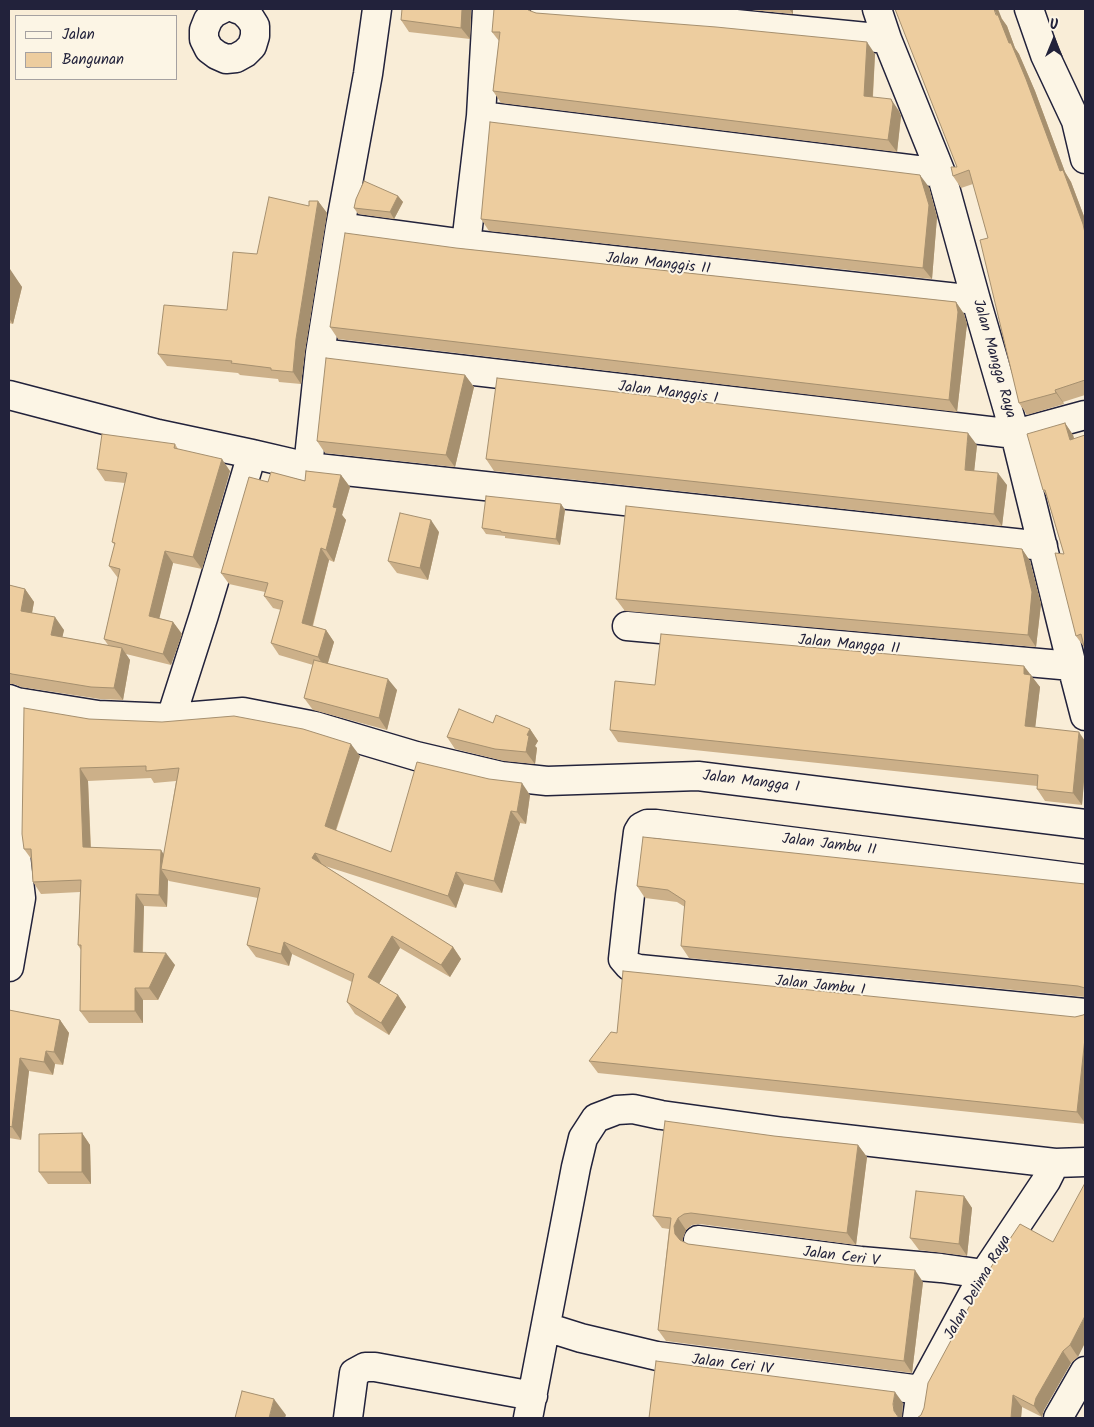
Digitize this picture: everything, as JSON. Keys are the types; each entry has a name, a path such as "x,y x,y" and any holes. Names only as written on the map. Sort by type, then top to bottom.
{"street":[{"path":"207,13 204,39 209,49 217,55 226,58 236,58 252,46 255,36 255,26 250,18 243,11 237,9"},
{"path":"308,467 320,353 340,227 368,74 377,9"},
{"path":"466,244 481,116 487,9"},
{"path":"545,9 726,23 887,39"},
{"name":"Jalan Mangga Raya","path":"876,9 941,173 1015,434 1085,716"},
{"path":"1029,9 1045,55 1076,121 1085,159"},
{"path":"481,116 941,173"},
{"name":"Jalan Manggis II","path":"340,227 466,244 976,300"},
{"name":"Jalan Manggis I","path":"320,353 1015,434"},
{"path":"9,395 158,434 308,467 1043,546"},
{"path":"1015,434 1085,415"},
{"path":"171,718 204,616 252,454"},
{"name":"Jalan Mangga II","path":"627,626 1072,666"},
{"path":"9,968 21,898 12,846 13,701"},
{"name":"Jalan Mangga I","path":"13,701 98,715 171,718 243,712 315,726 416,756 501,776 547,782 698,776 1085,824"},
{"name":"Jalan Jambu II","path":"630,895 638,832 641,827 650,824 1085,879"},
{"name":"Jalan Jambu I","path":"630,895 623,959 629,966 639,969 1085,1013"},
{"path":"348,1418 354,1373 365,1367 375,1367 530,1407 583,1138 596,1118 617,1110 633,1109 661,1116 784,1132 1055,1162 1085,1162"},
{"name":"Jalan Delima Raya","path":"917,1418 921,1390 984,1274 1046,1181 1055,1162"},
{"name":"Jalan Ceri V","path":"698,1240 861,1261 942,1268 984,1274"},
{"name":"Jalan Ceri IV","path":"546,1328 658,1356 921,1390"},
{"path":"1058,1418 1085,1371"}],"building":[{"path":"402,9 462,9 461,28 401,20"},
{"path":"494,9 527,9 536,13 716,27 867,42 864,96 891,99 893,104 888,140 493,91 500,32 492,32"},
{"path":"895,9 994,9 996,15 998,15 1026,79 1060,171 1063,170 1083,224 1085,233 1085,380 1055,390 1056,393 1019,403 980,240 988,238 969,170 953,176 951,167 957,167"},
{"path":"490,122 920,175 929,205 923,268 481,219"},
{"path":"364,181 398,196 390,212 354,208"},
{"path":"269,197 309,206 309,201 318,201 296,339 293,372 231,363 232,361 158,354 164,305 227,310 233,252 257,254"},
{"path":"345,233 456,248 956,302 958,312 949,400 330,327"},
{"path":"326,358 465,375 446,455 317,441"},
{"path":"497,378 968,433 965,470 998,473 994,514 486,459"},
{"path":"1065,423 1070,440 1085,435 1085,650 1081,634 1076,636 1055,553 1064,554 1027,434"},
{"path":"102,434 175,444 174,448 222,459 193,557 165,551 149,616 173,622 163,654 104,639 120,569 109,566 115,543 112,542 127,473 97,469"},
{"path":"306,471 341,475 333,507 337,508 326,550 321,548 302,623 326,630 318,657 271,643 283,601 264,596 268,583 221,573 249,477 268,482 271,472 305,481"},
{"path":"486,496 561,504 556,539 482,528"},
{"path":"626,506 1022,549 1032,592 1028,635 616,599"},
{"path":"400,513 431,520 420,568 388,561"},
{"path":"9,585 25,589 21,611 55,617 51,635 122,648 114,688 91,687 9,673"},
{"path":"661,634 1024,666 1024,674 1031,675 1025,726 1079,732 1073,793 1037,789 1038,775 610,730 615,681 655,685"},
{"path":"314,660 388,679 379,718 304,698"},
{"path":"24,708 89,719 162,722 234,716 303,729 351,744 325,826 391,852 417,762 489,779 522,783 517,812 511,811 494,881 456,872 448,896 315,853 312,858 453,947 441,965 392,936 368,977 398,995 381,1023 347,1002 354,974 284,942 281,954 247,945 260,888 161,869 179,768 146,771 146,766 80,768 83,847 161,850 159,895 136,894 134,952 166,953 149,988 135,988 135,1011 80,1011 81,945 78,945 81,880 33,882 31,849 24,849 22,834"},
{"path":"459,709 493,723 496,715 530,729 527,735 529,736 526,752 495,749 447,737"},
{"path":"643,837 1085,884 1085,988 681,946 685,901 668,890 637,886"},
{"path":"623,971 1075,1017 1085,1014 1085,1038 1077,1112 589,1061 611,1032 617,1033"},
{"path":"9,1010 60,1020 54,1052 46,1051 44,1062 20,1058 12,1127 9,1126"},
{"path":"665,1121 858,1145 847,1233 691,1213 684,1214 678,1218 674,1226 675,1234 680,1240 688,1244 851,1265 915,1270 904,1361 658,1330 671,1218 653,1216"},
{"path":"82,1133 82,1172 39,1172 39,1134"},
{"path":"1085,1183 1085,1316 1070,1345 1063,1351 1036,1398 1034,1406 1013,1395 1011,1418 917,1418 921,1415 924,1408 928,1383 989,1270 1020,1224 1053,1242"},
{"path":"916,1191 964,1196 959,1244 910,1238"},
{"path":"656,1361 895,1392 894,1411 899,1418 649,1418"},
{"path":"242,1391 274,1399 269,1418 235,1418"}]}
